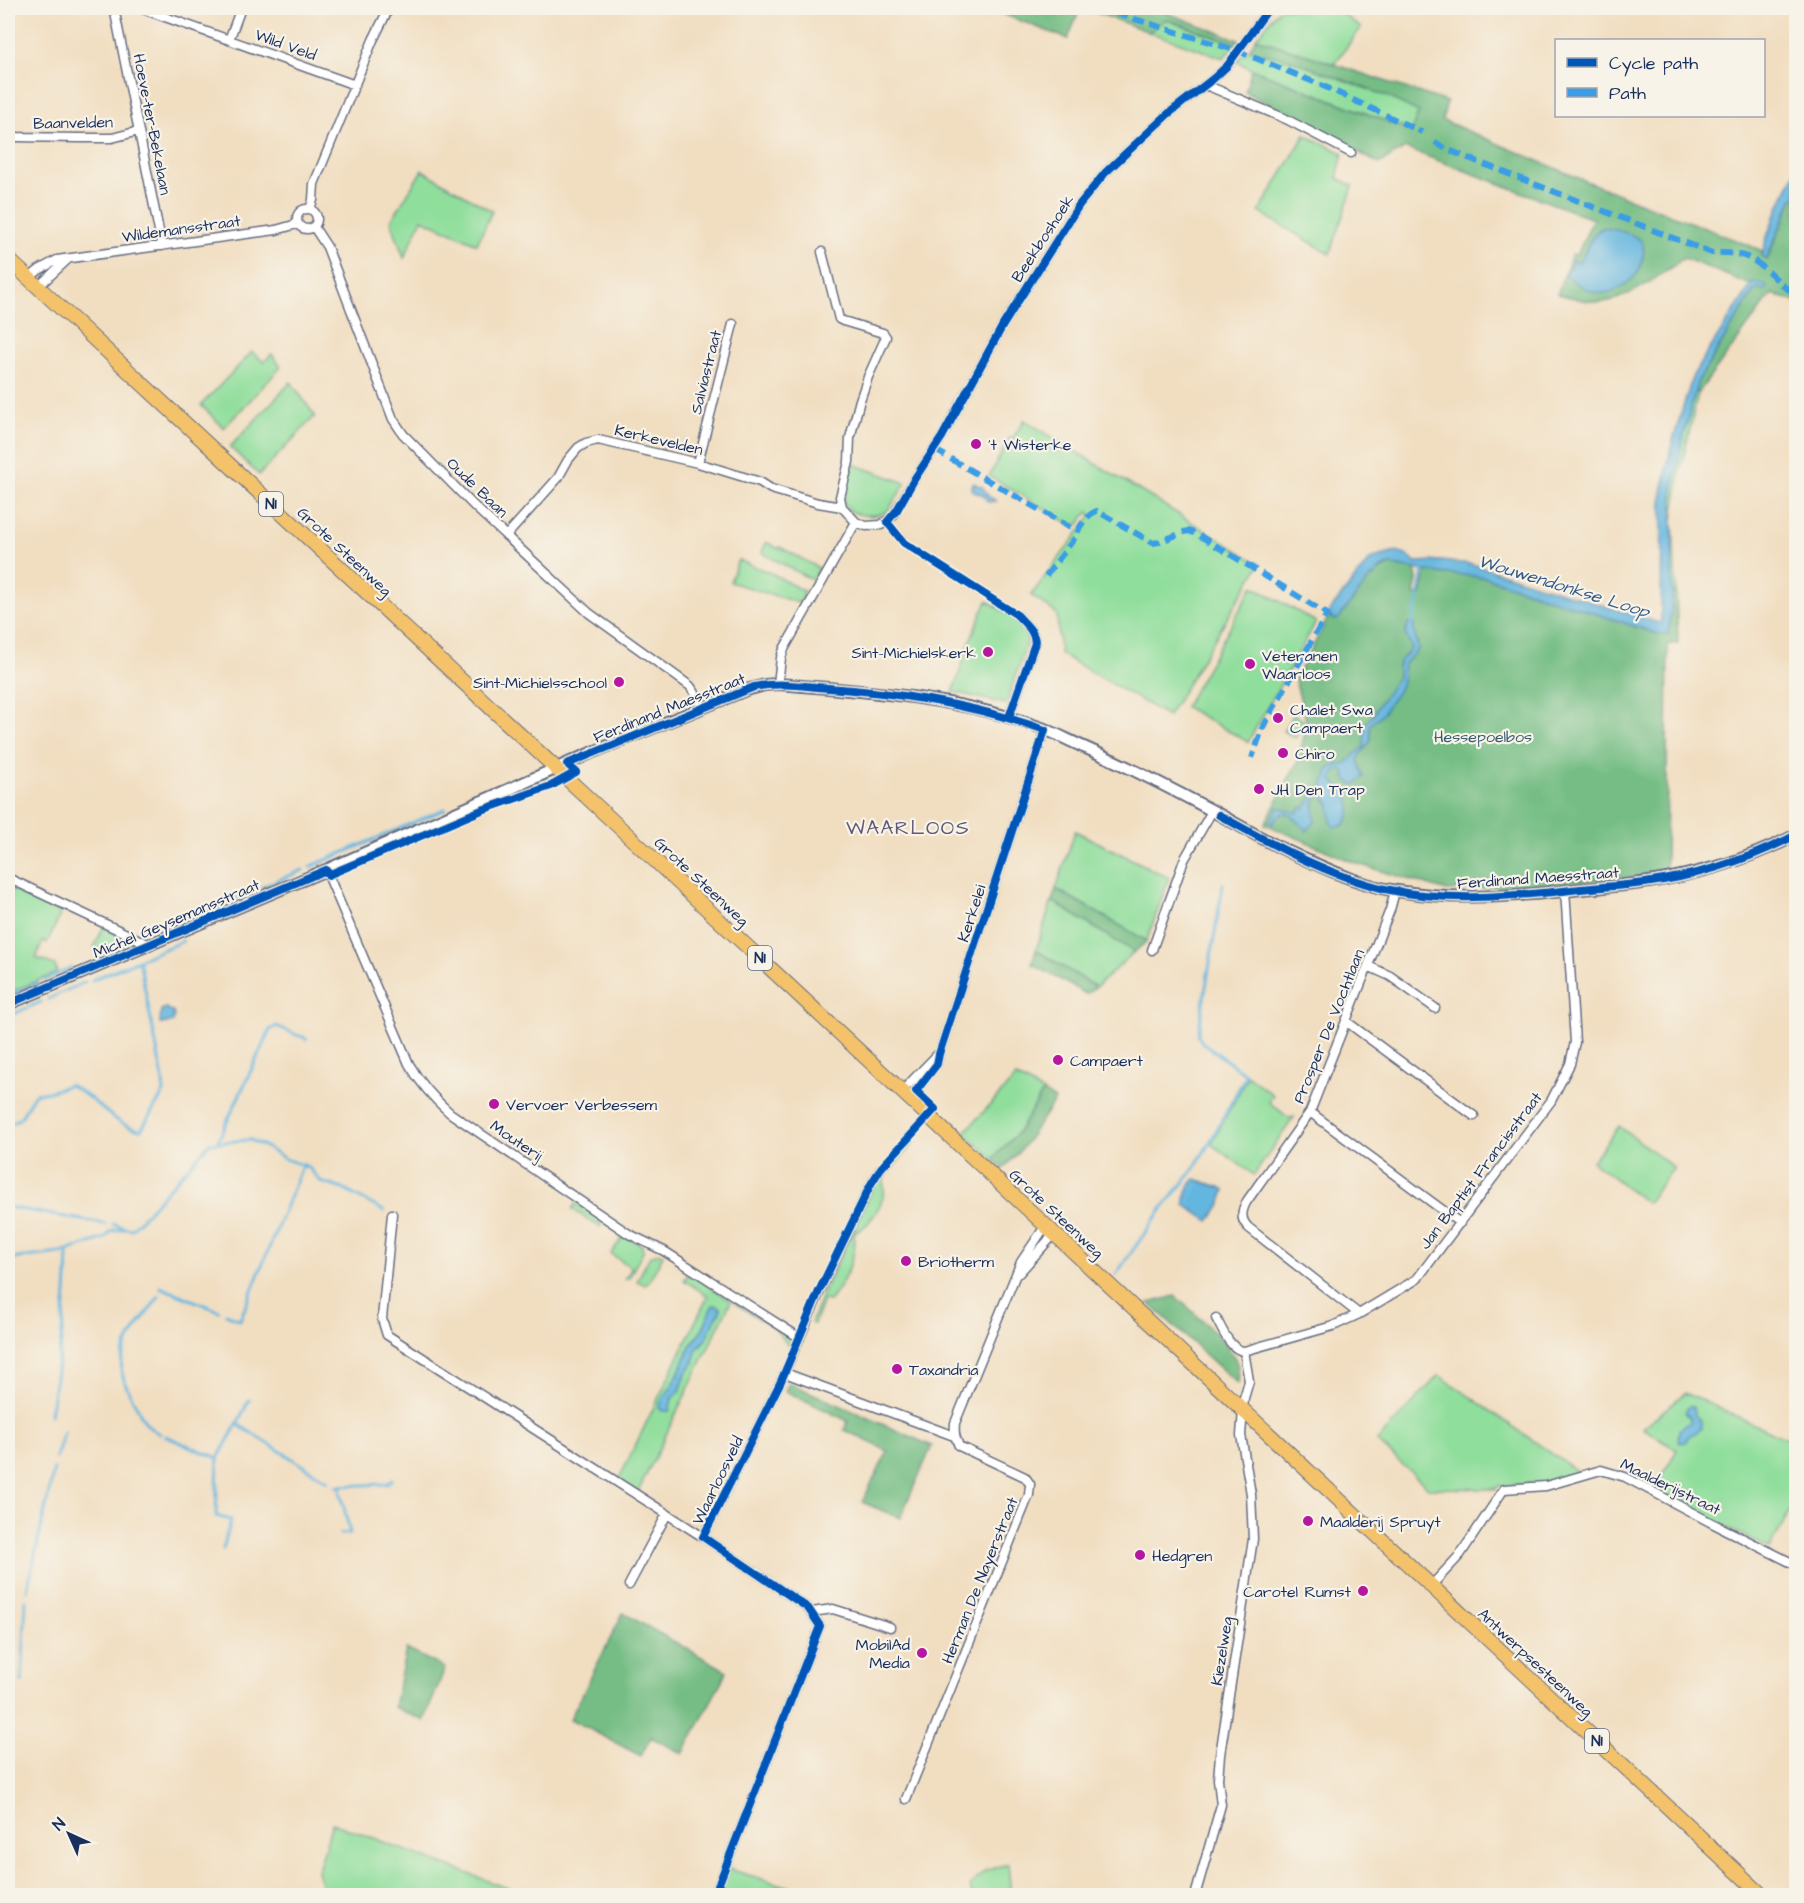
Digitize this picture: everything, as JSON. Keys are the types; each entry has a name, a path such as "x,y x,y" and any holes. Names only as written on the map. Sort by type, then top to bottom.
{"main road":[{"name":"N1","path":"8,259 33,283"},
{"name":"Grote Steenweg","path":"33,283 1341,1501"},
{"name":"Antwerpsesteenweg","path":"1341,1501 1762,1896"}],"street":[{"name":"Hoeve-ter-Bekelaan","path":"114,8 162,246"},
{"name":"Wild Veld","path":"140,8 355,85"},
{"path":"229,40 241,8"},
{"path":"310,209 314,184 373,40 389,8"},
{"name":"Beekboshoek","path":"856,522 866,526 881,525 893,516 942,438 1003,325 1079,205 1125,154 1168,114 1227,66 1269,8"},
{"path":"1206,85 1286,119 1351,153"},
{"name":"Baanvelden","path":"8,132 16,137 112,138 139,131"},
{"path":"297,224 296,219 299,212 310,209 314,211 317,218 314,227"},
{"name":"Wildemansstraat","path":"33,283 51,262 62,259 276,230 297,224 305,230 314,227"},
{"name":"Oude Baan","path":"314,227 327,247 393,419 403,434 474,506 589,613 690,686 702,708"},
{"path":"778,684 784,649 856,522 842,507 840,497 849,462 850,438 868,376 886,337 883,333 839,319 822,252"},
{"name":"Salviastraat","path":"698,463 733,324"},
{"name":"Kerkevelden","path":"506,536 558,478 578,448 586,442 598,440 698,463 760,482 771,489 818,503 842,507"},
{"path":"1009,717 1035,643 1032,631 1017,615"},
{"name":"Ferdinand Maesstraat","path":"556,768 754,687 778,684 918,697 1009,717 1045,729 1117,762 1309,862 1360,881 1395,891 1421,895 1464,897 1646,883 1700,872 1755,854 1797,835"},
{"name":"Kerkelei","path":"906,1095 937,1064 1045,729"},
{"name":"Michel Geysemansstraat","path":"8,1004 326,870 556,768"},
{"path":"1152,950 1184,860 1212,811"},
{"name":"Mouterij","path":"326,870 409,1064 420,1083 435,1099 450,1113 629,1234 664,1251 800,1338"},
{"name":"Michel Geysemansstraat","path":"8,878 148,944"},
{"name":"Prosper De Vochtlaan","path":"1359,1314 1249,1228 1243,1220 1242,1211 1311,1112 1390,910 1395,891"},
{"name":"Jan Baptist Francisstraat","path":"1244,1351 1333,1326 1359,1314 1417,1279 1551,1101 1559,1089 1574,1054 1575,1029 1565,891"},
{"path":"1368,966 1390,976 1435,1008"},
{"path":"1347,1022 1474,1116"},
{"path":"1311,1112 1460,1223"},
{"name":"Waarloosveld","path":"704,1537 784,1373 871,1184 881,1168"},
{"name":"Waarloosveld","path":"392,1214 382,1319 387,1335 704,1537 812,1612"},
{"path":"784,1373 954,1436 955,1424 1021,1262 1050,1229"},
{"path":"1216,1318 1224,1334 1235,1347 1239,1351 1244,1351 1249,1381 1243,1409"},
{"name":"Kiezelweg","path":"1195,1896 1221,1805 1218,1779 1220,1755 1253,1539 1250,1483 1241,1435 1243,1409"},
{"name":"Herman De Nayerstraat","path":"906,1799 1029,1496 1030,1484 1025,1477 967,1451 959,1446 954,1436"},
{"name":"Maalderijstraat","path":"1431,1586 1461,1555 1504,1489 1546,1486 1601,1470 1625,1477 1797,1565"},
{"name":"Waarloosveld","path":"630,1585 667,1514"},
{"path":"714,1896 820,1626 812,1612 833,1609 890,1627"}],"green space":[{"path":"987,8 1080,8 1068,39"},
{"path":"1084,8 1154,8 1239,40 1236,44 1166,19 1149,32"},
{"path":"1280,8 1335,8 1361,28 1334,64 1256,38"},
{"path":"1165,19 1236,44 1223,58 1149,32"},
{"path":"1256,38 1447,102 1442,120 1588,182 1763,251 1761,256 1767,260 1793,198 1796,196 1796,302 1772,294 1698,393 1695,392 1698,381 1755,289 1759,288 1763,291 1765,285 1754,282 1751,285 1684,258 1644,286 1610,301 1589,301 1557,294 1572,254 1577,255 1593,219 1405,148 1379,164 1305,122 1245,92 1252,69 1411,131 1419,112 1386,96 1291,60 1249,50","holes":["1603,228 1643,245 1641,265 1634,277 1615,290 1585,288 1566,276 1573,260 1578,263 1581,260 1592,237"]},
{"path":"1249,50 1291,60 1389,97 1419,111 1412,131 1236,61"},
{"path":"1305,135 1343,153 1337,178 1353,186 1330,254 1259,212"},
{"path":"422,170 492,211 477,244 422,219 404,258 391,221"},
{"path":"252,352 264,362 272,354 281,367 224,428 201,405"},
{"path":"291,382 315,416 259,475 230,447"},
{"path":"1695,392 1698,393 1680,473 1673,520 1676,592 1672,592 1671,518 1674,480"},
{"path":"1024,420 1260,564 1168,716 1060,654 1057,614 1031,595 1092,515 1088,512 1079,524 1073,526 989,476 1010,438 1013,439"},
{"path":"853,464 906,483 887,512 860,515 848,509 844,497"},
{"path":"766,542 819,568 812,580 762,553"},
{"path":"738,560 773,574 805,592 799,603 730,582"},
{"name":"Hessepoelbos","path":"1391,565 1415,569 1417,579 1414,594 1421,596 1426,571 1484,577 1661,635 1669,629 1672,592 1676,592 1678,643 1668,645 1666,875 1447,891 1355,863 1265,824 1299,759 1307,723 1295,680 1329,616 1331,618 1377,571"},
{"name":"Veteranen Waarloos","path":"1253,586 1316,622 1248,742 1185,707"},
{"path":"987,601 1018,622 1028,639 1006,704 953,692 971,638"},
{"path":"1293,714 1304,721 1295,738 1283,731"},
{"path":"1075,831 1169,878 1147,941 1056,889"},
{"path":"8,887 61,913 47,943 43,941 36,958 55,965 57,973 8,993"},
{"path":"1056,889 1147,941 1134,952 1052,901"},
{"path":"1052,901 1134,952 1096,987 1036,950"},
{"path":"103,927 124,936 130,946 99,960 94,947"},
{"path":"1036,950 1096,987 1086,994 1032,964"},
{"path":"1248,1076 1273,1095 1269,1102 1289,1118 1294,1117 1254,1175 1211,1144"},
{"path":"1016,1077 1043,1092 1019,1131 993,1159 964,1133"},
{"path":"1043,1092 1055,1100 1023,1147 1003,1169 993,1159 1019,1131"},
{"path":"1619,1126 1674,1168 1647,1203 1592,1161"},
{"path":"910,1140 913,1144 884,1177 883,1198 877,1210 865,1226 855,1232 851,1263 837,1291 829,1301 823,1300 814,1324 811,1323 873,1187"},
{"path":"576,1203 601,1220 600,1227 572,1209"},
{"path":"627,1237 642,1245 643,1251 629,1278 625,1278 632,1268 611,1254 622,1238"},
{"path":"659,1253 663,1255 648,1283 645,1285 637,1281 650,1256"},
{"path":"689,1272 731,1301 637,1494 618,1481 708,1296 684,1280","holes":["714,1305 720,1308 706,1338 696,1350 694,1362 686,1373 680,1391 672,1398 669,1411 660,1409 691,1345 703,1329 712,1307"]},
{"path":"1175,1296 1209,1327 1233,1354 1238,1366 1238,1384 1149,1303"},
{"path":"735,1302 788,1336 792,1340 789,1346 774,1328"},
{"path":"1439,1375 1581,1474 1548,1483 1498,1486 1496,1489 1428,1488 1377,1441"},
{"path":"789,1383 932,1446 900,1518 862,1502 888,1451 844,1430 848,1421 785,1391"},
{"path":"1685,1393 1796,1443 1796,1498 1770,1549 1653,1490 1677,1450 1643,1428"},
{"path":"623,1613 727,1671 683,1754 651,1737 641,1756 570,1719"},
{"path":"406,1649 445,1668 424,1721 394,1707"},
{"path":"332,1823 526,1895 324,1895 318,1871"},
{"path":"1008,1864 1011,1895 972,1895 970,1886 985,1871"},
{"path":"728,1869 806,1892 806,1896 718,1896"}],"water":[{"path":"1796,170 1796,196 1793,198 1766,260 1762,257 1764,246"},
{"path":"1603,228 1636,237 1642,243 1643,250 1641,265 1636,274 1627,283 1605,293 1586,289 1566,276 1573,260 1578,263 1581,260 1592,237"},
{"path":"1753,282 1765,285 1767,288 1763,291 1759,288 1755,289 1698,381 1683,439 1673,491 1672,608 1668,634 1661,635 1484,577 1437,573 1391,565 1383,567 1367,582 1339,618 1336,620 1329,616 1328,613 1367,563 1373,558 1396,552 1416,562 1440,561 1472,564 1659,623 1661,621 1662,492 1672,443 1693,375"},
{"path":"973,483 983,487 988,496 996,501 988,502 982,494 976,493 971,489"},
{"path":"1408,623 1414,624 1418,650 1404,664 1399,690 1384,712 1370,725 1371,740 1358,760 1364,777 1356,784 1351,784 1345,778 1346,774 1338,770 1332,780 1349,799 1350,814 1346,823 1338,827 1333,826 1330,805 1320,795 1314,803 1315,822 1307,831 1295,818 1286,813 1277,817 1273,824 1270,822 1278,807 1297,813 1302,807 1304,809 1313,794 1323,787 1328,770 1333,766 1345,764 1364,747 1365,724 1375,713 1398,677 1401,660 1412,648 1405,634"},
{"path":"166,1008 173,1012 173,1022 160,1024 161,1010"},
{"path":"1195,1179 1225,1190 1220,1206 1209,1221 1185,1205 1187,1191"},
{"path":"714,1305 721,1310 707,1338 696,1350 694,1362 686,1373 680,1391 672,1398 669,1411 662,1411 659,1407 664,1396 673,1385 691,1345 703,1329"},
{"path":"1689,1406 1694,1407 1701,1427 1685,1442 1680,1443 1679,1430 1690,1422 1685,1412"}],"waterway":[{"name":"Wouwendonkse Loop","path":"1411,627 1423,569"},
{"path":"310,867 445,809"},
{"path":"262,887 303,870"},
{"name":"Wouwendonkse Loop","path":"1116,1274 1162,1209 1191,1173 1246,1075 1202,1042 1198,1035 1223,884"},
{"path":"192,917 255,890"},
{"path":"155,934 186,920"},
{"path":"92,980 183,941"},
{"path":"99,957 127,944"},
{"path":"10,1123 22,1115 36,1093 49,1092 69,1085 122,1123 141,1130 164,1092 139,960"},
{"path":"45,980 71,968"},
{"path":"48,999 85,982"},
{"path":"8,996 38,983"},
{"path":"8,1016 41,1002"},
{"path":"217,1143 270,1030 277,1026 299,1036"},
{"path":"301,1036 306,1039"},
{"path":"8,1121 10,1123 8,1135"},
{"path":"8,1259 61,1253 105,1238 112,1231 132,1229 210,1143 250,1140 285,1159 308,1167 321,1182 343,1189 384,1211"},
{"path":"226,1314 240,1320 303,1164"},
{"path":"8,1207 105,1224"},
{"path":"113,1224 123,1227"},
{"path":"50,1415 64,1313 68,1251"},
{"path":"160,1287 219,1311"},
{"path":"159,1296 128,1342 124,1352 122,1373 127,1389 140,1413 148,1425 160,1434"},
{"path":"249,1400 237,1424 328,1481"},
{"path":"223,1549 231,1520 216,1516 218,1458 237,1424"},
{"path":"56,1458 64,1432"},
{"path":"165,1436 218,1458"},
{"path":"27,1591 54,1469"},
{"path":"336,1486 387,1484 392,1479"},
{"path":"341,1485 340,1490 350,1533 341,1534"},
{"path":"22,1683 26,1600"}],"marked path":[{"path":"1099,8 1238,51 1321,85 1422,132"},
{"path":"1435,142 1446,149 1712,253 1744,256 1757,263 1784,287 1796,293"},
{"path":"935,450 1077,530"},
{"path":"1046,576 1077,535 1084,521 1097,511 1153,543 1188,531 1197,534 1327,614 1263,727 1252,758"}],"cycle path":[{"path":"1009,717 1035,643 1031,631 1017,615 904,543 887,522 897,510 942,437 1003,325 1079,205 1105,173 1125,154 1168,114 1227,66 1269,8"},
{"path":"8,1004 326,870 328,875 482,810 551,786 576,772 567,764 754,687 791,685 911,697 965,707 1045,730 937,1064 916,1091 935,1109 881,1168 871,1184 819,1291 781,1381 703,1537 808,1608 820,1626 714,1896"},
{"path":"1219,815 1279,847 1342,876 1385,889 1452,897 1519,895 1665,880 1723,865 1760,852 1796,835"}],"place":[{"name":"'t Wisterke","path":"976,444"},
{"name":"Sint-Michielskerk","path":"988,652"},
{"name":"Veteranen Waarloos","path":"1250,664"},
{"name":"Sint-Michielsschool","path":"619,682"},
{"name":"Chalet Swa Campaert","path":"1278,718"},
{"name":"Chiro","path":"1283,753"},
{"name":"JH Den Trap","path":"1259,789"},
{"name":"Campaert","path":"1058,1060"},
{"name":"Vervoer Verbessem","path":"494,1104"},
{"name":"Briotherm","path":"906,1261"},
{"name":"Taxandria","path":"897,1369"},
{"name":"Maalderij Spruyt","path":"1308,1521"},
{"name":"Hedgren","path":"1140,1555"},
{"name":"Carotel Rumst","path":"1363,1591"},
{"name":"MobilAd Media","path":"922,1653"}],"district":[{"name":"WAARLOOS","path":"908,827"}]}
